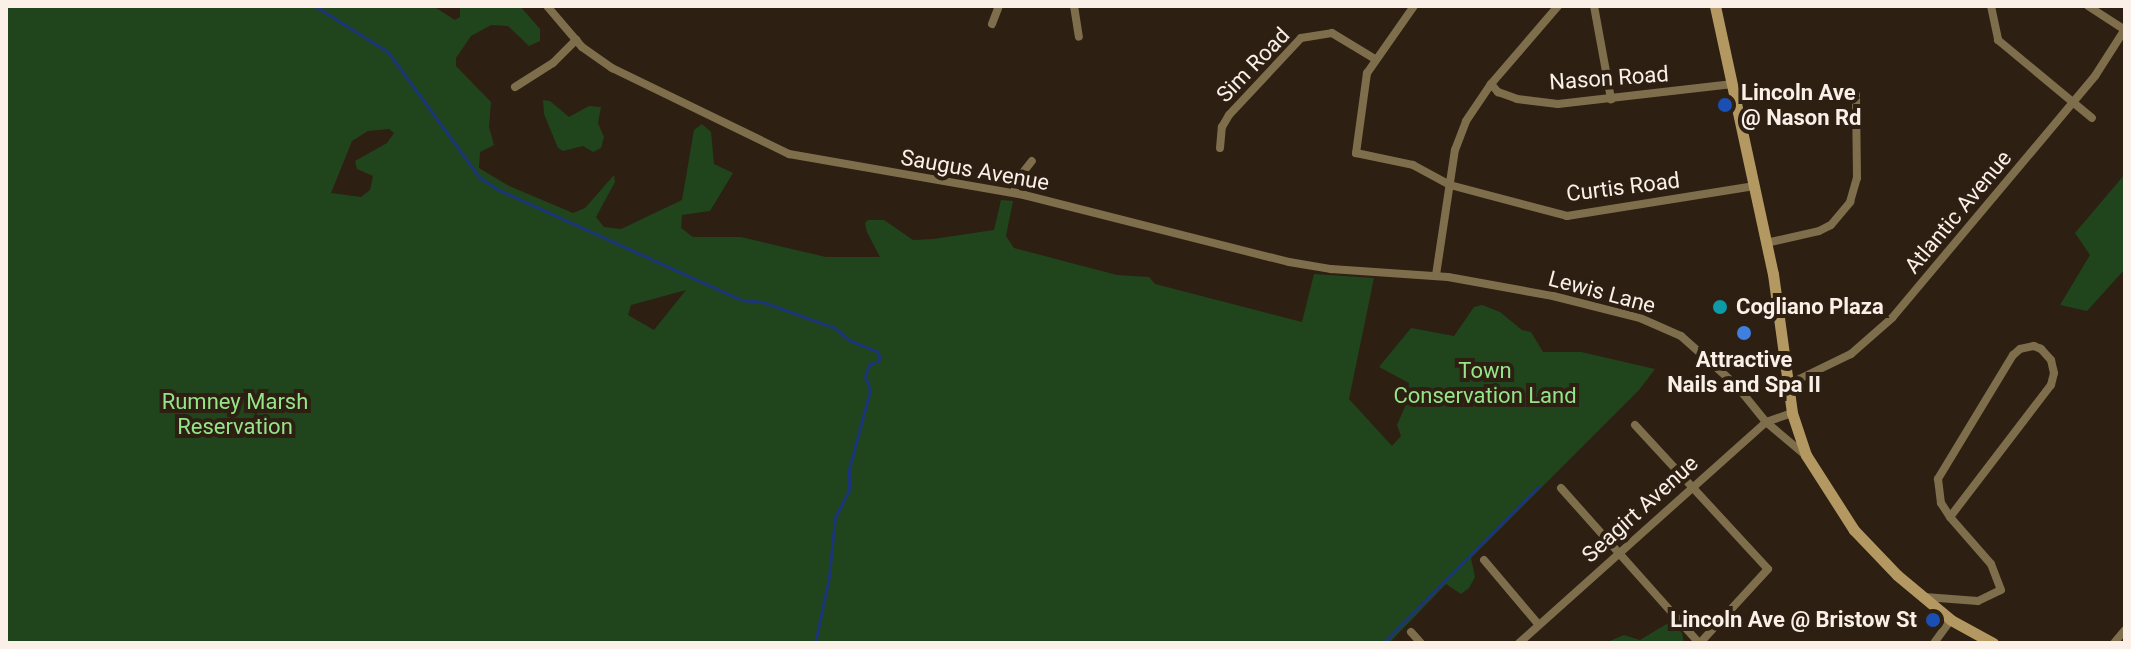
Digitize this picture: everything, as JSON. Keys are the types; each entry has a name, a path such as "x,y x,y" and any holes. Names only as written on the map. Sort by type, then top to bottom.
{"main road":[{"path":"1715,6 1766,243 1792,413 1806,455 1854,530 1921,596 1951,620 1993,643"}],"street":[{"name":"Saugus Avenue","path":"547,6 576,40 612,68 789,154 1014,193 1276,259 1331,269 1436,275"},
{"path":"992,24 999,6"},
{"path":"1074,6 1079,37"},
{"path":"1375,59 1414,6"},
{"path":"1436,275 1455,150 1466,121 1491,84 1558,6"},
{"path":"1594,6 1611,99"},
{"path":"1991,6 1998,40 2092,118"},
{"path":"2088,6 2125,30"},
{"name":"Atlantic Avenue","path":"1789,384 1851,354 1892,318 2073,101 2125,30"},
{"name":"Sim Road","path":"1220,148 1222,127 1229,115 1301,38 1332,33 1375,59"},
{"path":"515,87 553,63 576,40"},
{"name":"Curtis Road","path":"1375,59 1367,73 1356,153 1413,165 1450,185 1567,216 1755,186"},
{"name":"Nason Road","path":"1491,84 1498,92 1517,99 1545,102 1611,99 1733,84"},
{"path":"1766,243 1819,231 1831,225 1850,202 1857,178 1856,95"},
{"path":"1014,193 1017,180 1032,161"},
{"name":"Lewis Lane","path":"1436,275 1553,296 1640,318 1681,336 1736,385 1766,422 1806,455"},
{"path":"1921,596 1978,601 2001,590 1991,564 1950,517 1941,503 1938,479 2013,355 2034,346 2041,349 2051,360 2054,373 2051,385 1950,517"},
{"name":"Seagirt Avenue","path":"1519,643 1766,422 1792,413"},
{"path":"1561,488 1700,643 1768,570 1635,425"},
{"path":"1484,560 1539,625"},
{"path":"1934,643 1951,620"},
{"path":"2114,643 2125,630"},
{"path":"1411,632 1421,643"}],"green space":[{"name":"Rumney Marsh Reservation","path":"6,6 433,6 455,20 460,17 460,6 520,6 540,29 540,41 529,46 508,26 491,25 471,36 456,58 456,66 491,102 489,127 494,145 480,152 479,168 509,186 573,213 585,208 614,175 615,182 596,217 604,227 621,229 682,200 694,130 702,124 711,132 714,164 733,173 710,211 682,215 681,228 693,237 741,237 826,257 880,257 867,232 865,223 868,220 884,220 913,240 994,230 1001,200 1013,201 1006,236 1014,248 1117,275 1149,277 1155,284 1302,322 1314,274 1374,278 1349,399 1392,446 1401,436 1397,425 1407,402 1409,383 1379,367 1411,328 1454,336 1474,307 1482,305 1500,312 1522,330 1531,332 1543,352 1581,352 1655,369 1639,390 1471,558 1475,577 1469,588 1461,594 1446,584 1389,643 6,643","holes":["389,129 394,133 387,143 355,161 357,169 373,176 370,190 361,197 331,193 352,141 368,131","686,290 654,330 628,315 631,305"]},
{"path":"543,100 550,101 569,117 589,106 601,107 598,123 604,137 601,148 593,152 583,146 563,151 558,148 544,114"},
{"path":"2125,174 2125,269 2087,311 2060,305 2090,255 2075,233"},
{"path":"1670,622 1682,633 1684,643 1605,643 1624,635 1640,640"}],"waterway":[{"path":"315,6 388,52 480,178 499,190 741,300 763,302 835,328 849,340 878,352 880,360 869,365 865,376 870,390 849,469 849,490 835,517 829,577 815,643"},
{"path":"1383,643 1539,486"}],"place":[{"name":"Lincoln Ave @ Nason Rd","path":"1725,105"},
{"name":"Cogliano Plaza","path":"1720,307"},
{"name":"Attractive Nails and Spa II","path":"1744,333"},
{"name":"Lincoln Ave @ Bristow St","path":"1933,620"}],"park label":[{"name":"Town Conservation Land","path":"1485,382"}]}
